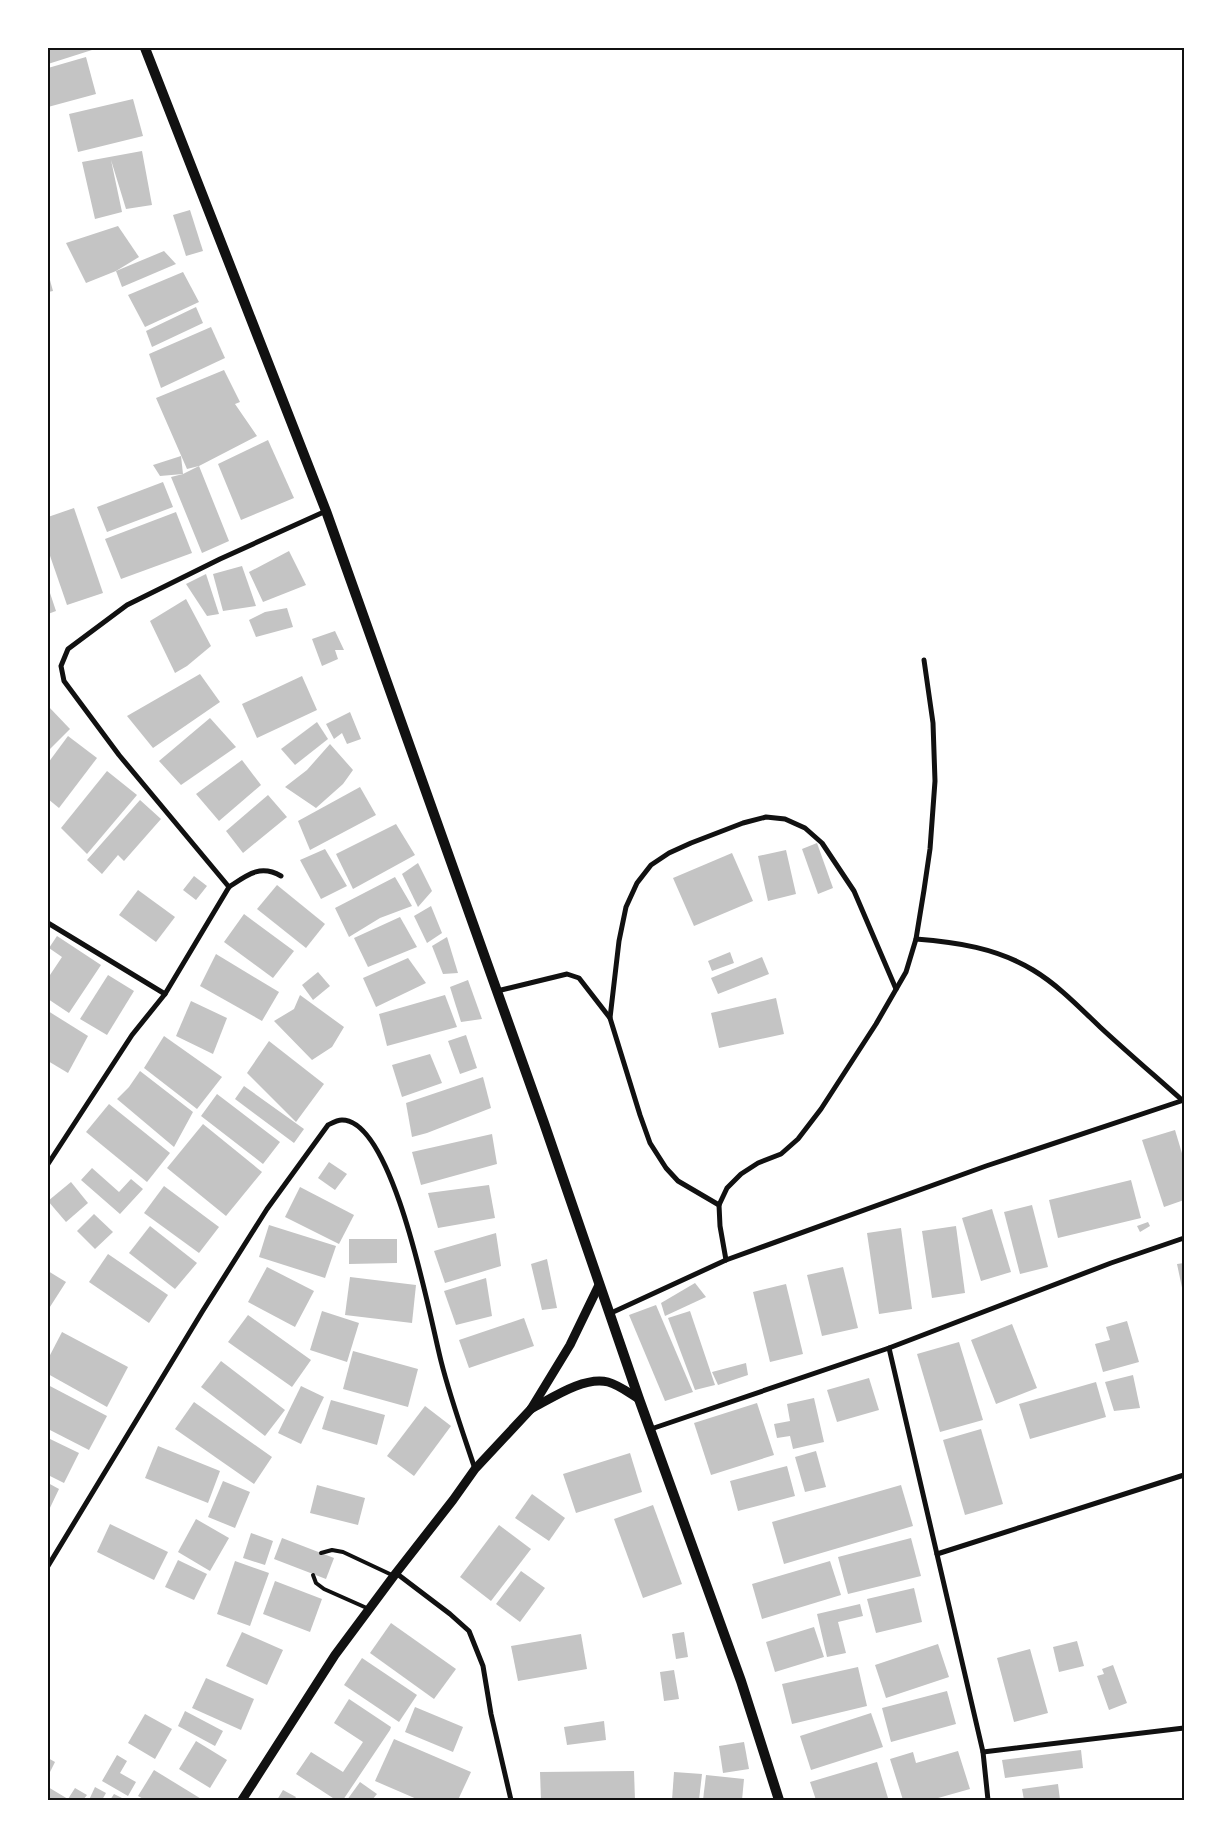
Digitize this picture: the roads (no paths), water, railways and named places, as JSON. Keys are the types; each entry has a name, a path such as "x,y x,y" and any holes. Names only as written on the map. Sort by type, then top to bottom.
{"main road":[{"path":"145,48 326,511 639,1399 741,1681 779,1800"}],"street":[{"path":"230,887 114,748 64,681 61,666 68,649 127,605 220,559 326,511"},
{"path":"726,1260 720,1226 719,1205 727,1188 741,1174 758,1163 781,1154 798,1139 821,1109 876,1024 906,972 916,939 930,849 935,781 933,723 924,660"},
{"path":"610,1018 619,941 626,907 636,883 651,865 669,853 743,823 766,817 785,818 805,828 822,843 854,891 896,989"},
{"path":"48,1164 132,1035 165,994 230,887 246,876 260,870 271,870 281,876"},
{"path":"48,923 165,994"},
{"path":"610,1313 726,1260 986,1166 1184,1100 1058,988 1032,970 1002,955 974,946 946,941 916,939"},
{"path":"496,991 567,974 579,978 610,1018 650,1143 666,1168 678,1181 719,1205"},
{"path":"48,1566 202,1312 267,1209 328,1125 340,1120 351,1122 364,1132 386,1166 411,1234 441,1362 475,1469"},
{"path":"650,1429 889,1348 1184,1238"},
{"path":"242,1800 335,1655 369,1609 475,1469 531,1409 570,1345 599,1285"},
{"path":"889,1348 983,1752 988,1800"},
{"path":"531,1409 578,1385 595,1380 614,1384 639,1399"},
{"path":"937,1554 1184,1475"},
{"path":"395,1574 450,1614 468,1631 483,1666 491,1714 511,1800"},
{"path":"983,1752 1184,1728"}],"lane":[{"path":"321,1553 332,1550 343,1552 395,1574"},
{"path":"313,1575 316,1582 324,1588 369,1609"}]}
